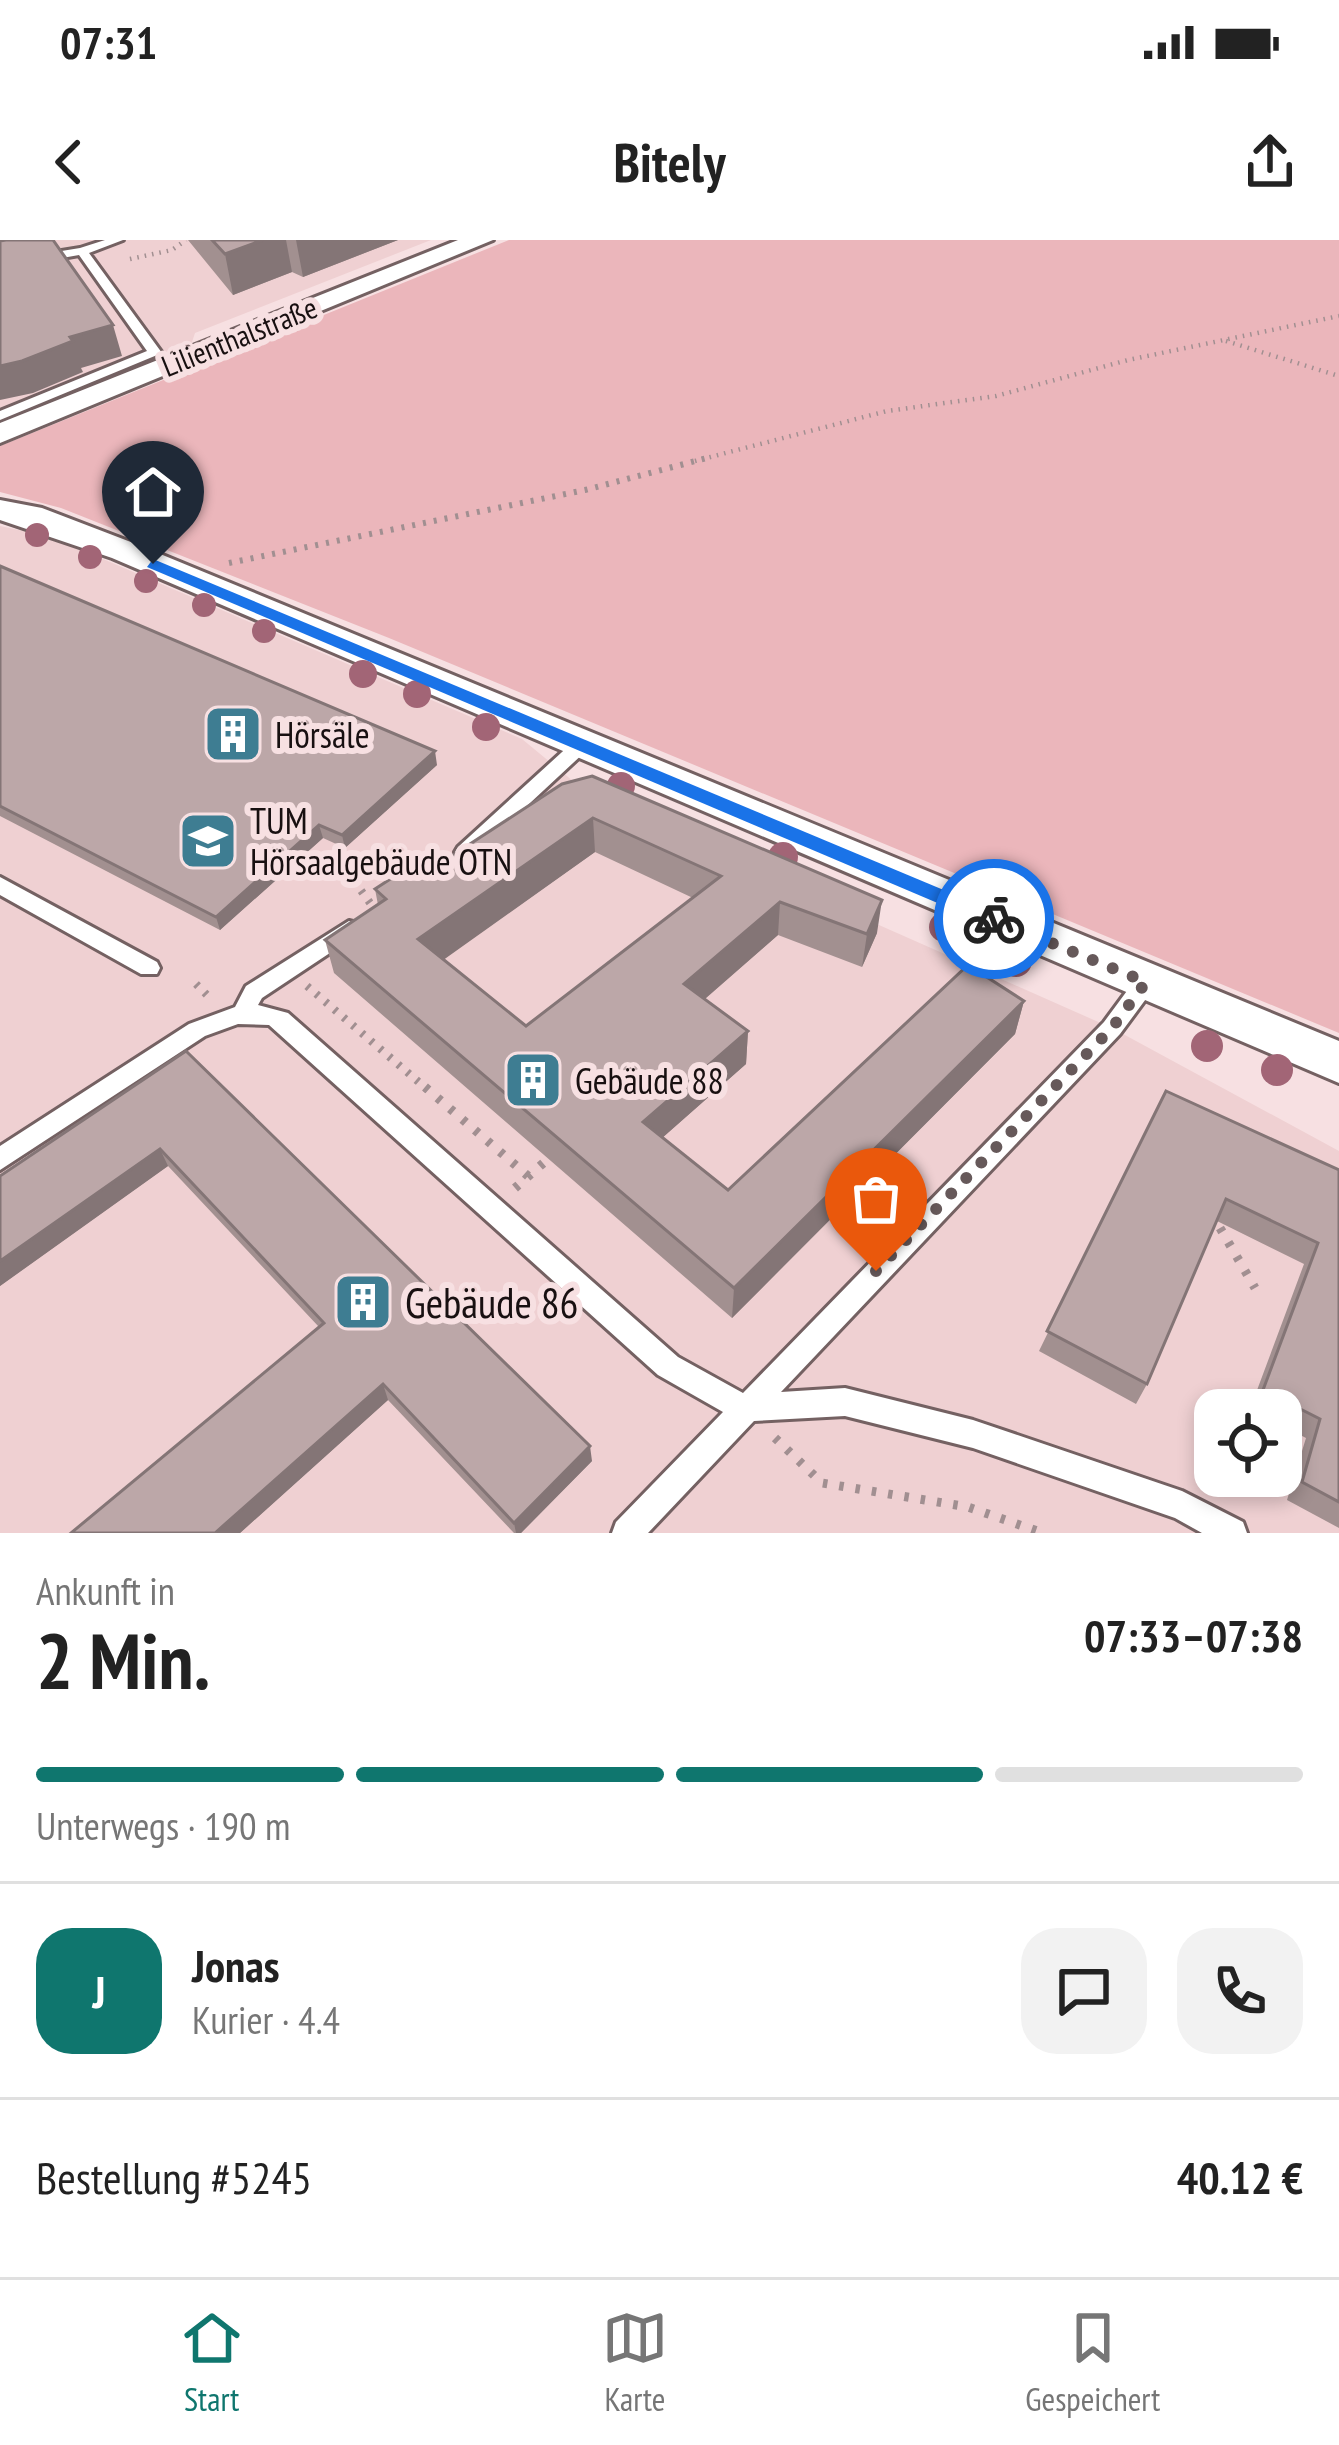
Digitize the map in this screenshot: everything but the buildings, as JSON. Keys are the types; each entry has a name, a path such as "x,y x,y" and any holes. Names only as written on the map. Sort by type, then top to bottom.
{"street":[{"name":"Lilienthalstraße","path":"0,434 164,358 480,240"},
{"path":"0,510 69,529 1339,1063"}],"lane":[{"path":"0,265 117,240"},
{"path":"0,416 164,358 82,250"},
{"path":"437,870 475,845 500,816 580,746"},
{"path":"0,885 149,968"},
{"path":"243,1013 254,992 376,911"},
{"path":"627,1533 1112,1028 1146,982"},
{"path":"0,1159 197,1030 243,1013 280,1019 668,1366 743,1408 845,1402 973,1434 1182,1506 1232,1533"}],"path":[{"path":"94,266 172,250 186,240"},
{"path":"181,576 285,548 585,490 887,411 996,397 1222,339 1339,316"},
{"path":"1222,339 1339,376"},
{"path":"353,881 376,911"},
{"path":"288,969 528,1176"},
{"path":"491,1208 548,1159"},
{"path":"1220,1228 1255,1288"},
{"path":"743,1408 822,1483 968,1507 1043,1533"}],"shaded area":[{"path":"0,240 431,240 195,333 191,345 0,422"},
{"path":"509,240 1339,240 1339,1033 389,638 61,508 0,492 0,446"},
{"path":"0,526 52,537 522,739 596,800 1112,1028 1339,1151 1339,1533 0,1533"}],"way so far":[{"path":"876,1271 1112,1028 1146,982 994,919"}],"place":[{"name":"Hörsäle","path":"233,734"},
{"name":"TUM Hörsaalgebäude OTN","path":"208,841"},
{"name":"Gebäude 88","path":"533,1080"},
{"name":"Gebäude 86","path":"363,1302"}],"route":[{"path":"153,564 994,919"}]}
